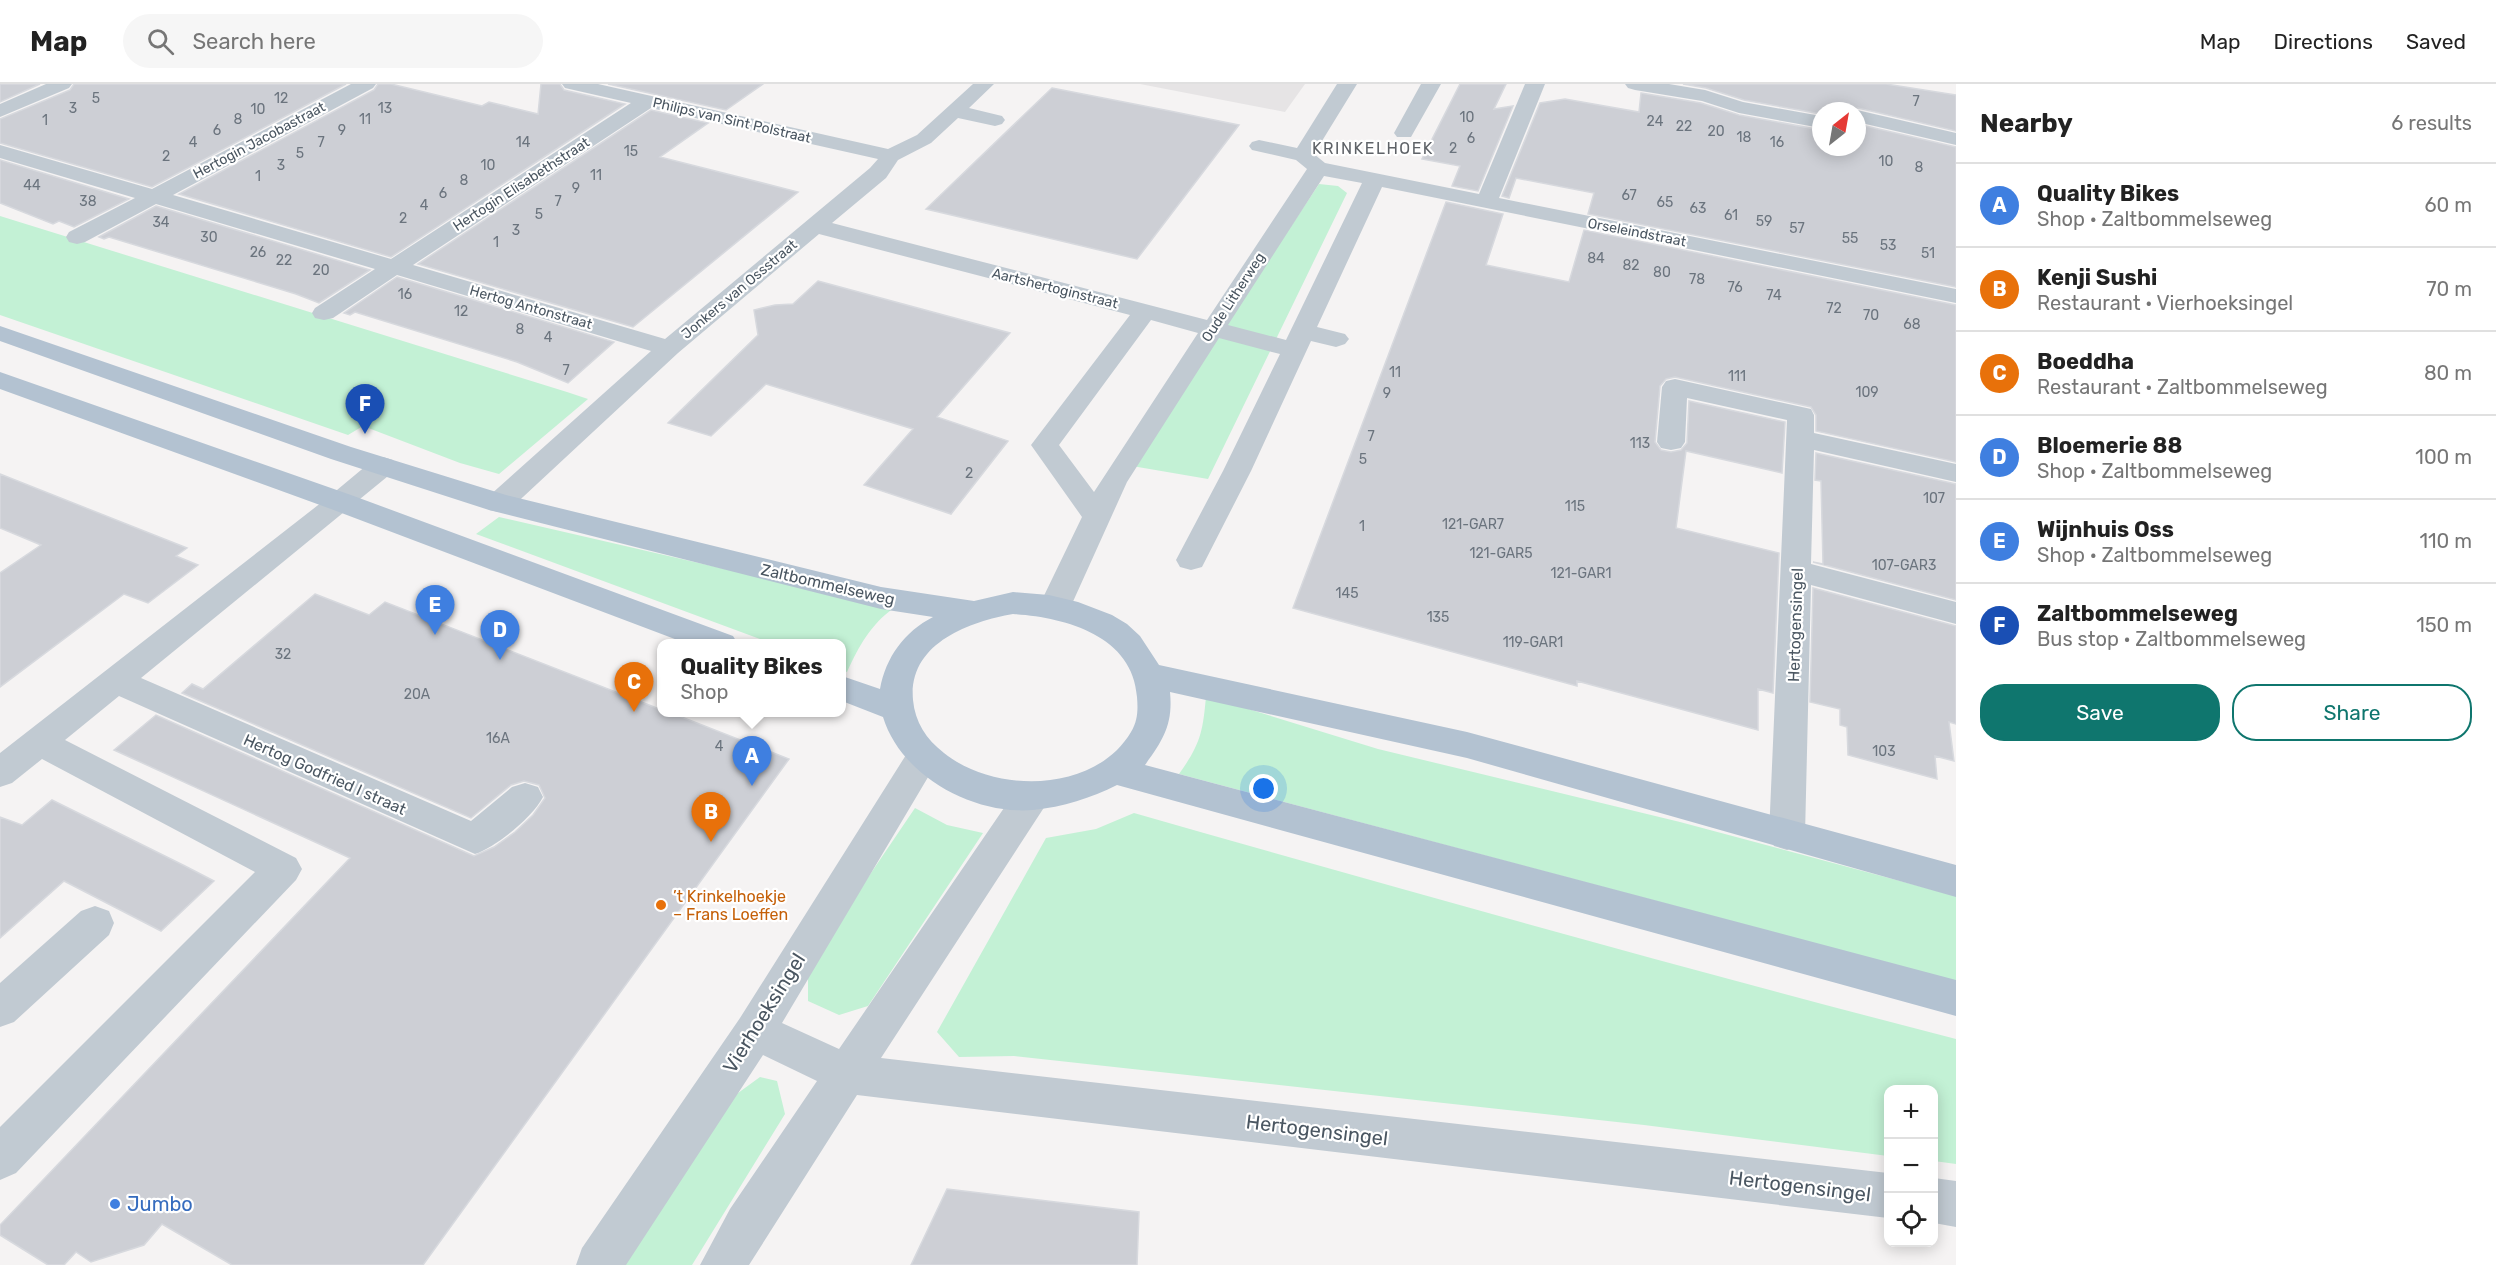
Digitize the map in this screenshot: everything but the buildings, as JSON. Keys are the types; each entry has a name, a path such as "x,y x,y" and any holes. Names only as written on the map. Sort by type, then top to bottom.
{"main road":[{"name":"Zaltbommelseweg","path":"0,333 383,466 500,503 881,598 970,611"},
{"path":"0,380 341,502 710,639"},
{"path":"1013,603 1055,606 1078,613 1118,633 1132,647 1150,675 1156,700 1154,719 1147,738 1134,755 1116,771 1076,789 1032,796 1005,794 978,788 948,775 923,756 905,734 897,709 896,688 902,668 913,650 929,634 948,621 970,611 1013,603"},
{"path":"1150,675 1467,745 1956,881"},
{"path":"846,690 897,709"},
{"path":"1116,771 1956,998"}],"street":[{"path":"0,111 62,84"},
{"name":"Hertogin Jacobastraat","path":"152,197 366,84"},
{"name":"Philips van Sint Polstraat","path":"572,84 891,156"},
{"name":"Jonkers van Ossstraat","path":"500,503 669,348 878,173 891,156 924,139 984,84"},
{"name":"Oude Litherweg","path":"1055,606 1113,482 1212,328 1310,161 1347,84"},
{"path":"1404,132 1431,84"},
{"path":"1486,202 1535,84"},
{"path":"1635,84 1705,96 1739,107 1812,120"},
{"path":"1705,96 1741,95 1812,108"},
{"name":"Hertogin Elisabethstraat","path":"394,267 648,101"},
{"path":"953,111 995,120"},
{"path":"1866,118 1886,121 1922,134"},
{"path":"1866,130 1886,134 1922,134 1956,139"},
{"name":"Orseleindstraat","path":"1259,146 1375,179 1956,296"},
{"name":"Hertog Antonstraat","path":"0,151 669,348"},
{"path":"1191,560 1237,471 1375,179"},
{"path":"77,237 152,197"},
{"name":"Aartshertoginstraat","path":"816,226 1212,328 1298,340 1336,339"},
{"path":"324,313 394,267"},
{"path":"1097,516 1045,446 1146,311"},
{"path":"1671,442 1675,387 1956,473"},
{"name":"Hertogensingel","path":"1787,835 1801,427"},
{"path":"0,773 341,502 383,466"},
{"path":"1797,571 1956,613"},
{"name":"Hertog Godfried I straat","path":"116,681 475,839 525,798"},
{"path":"0,1158 284,869 39,742"},
{"name":"Vierhoeksingel","path":"599,1265 755,1031 923,756"},
{"path":"723,1265 746,1225 1032,796"},
{"path":"0,1009 95,922"},
{"name":"Hertogensingel","path":"755,1031 847,1074 1884,1196"},
{"path":"1938,1202 1956,1204"}],"shaded area":[{"path":"1140,84 1305,84 1285,112"}],"green space":[{"path":"1319,184 1338,186 1347,193 1208,479 1132,466"},
{"path":"0,216 588,399 499,474 460,463 363,426 348,435 0,315"},
{"path":"499,517 894,608 866,636 847,672 846,639 760,639 476,534"},
{"path":"1206,696 1378,749 1680,822 1956,896 1956,981 1179,774 1192,755 1199,738"},
{"path":"915,808 947,825 983,833 868,1006 839,1015 808,1001 808,966"},
{"path":"1134,813 1544,929 1956,1039 1956,1164 1938,1162 1938,1085 1884,1085 1884,1155 1644,1125 1014,1056 959,1057 937,1032 1046,838 1096,829"},
{"path":"760,1077 777,1081 785,1114 692,1265 614,1265 712,1112"}],"place":[{"name":"Zaltbommelseweg","path":"365,434"},
{"name":"Wijnhuis Oss","path":"435,635"},
{"name":"Bloemerie 88","path":"500,660"},
{"name":"Boeddha","path":"634,712"},
{"name":"Quality Bikes","path":"752,786"},
{"name":"Kenji Sushi","path":"711,842"},
{"name":"’t Krinkelhoekje – Frans Loeffen","path":"661,905"},
{"name":"Jumbo","path":"115,1204"}],"district":[{"name":"KRINKELHOEK","path":"1373,148"}]}
